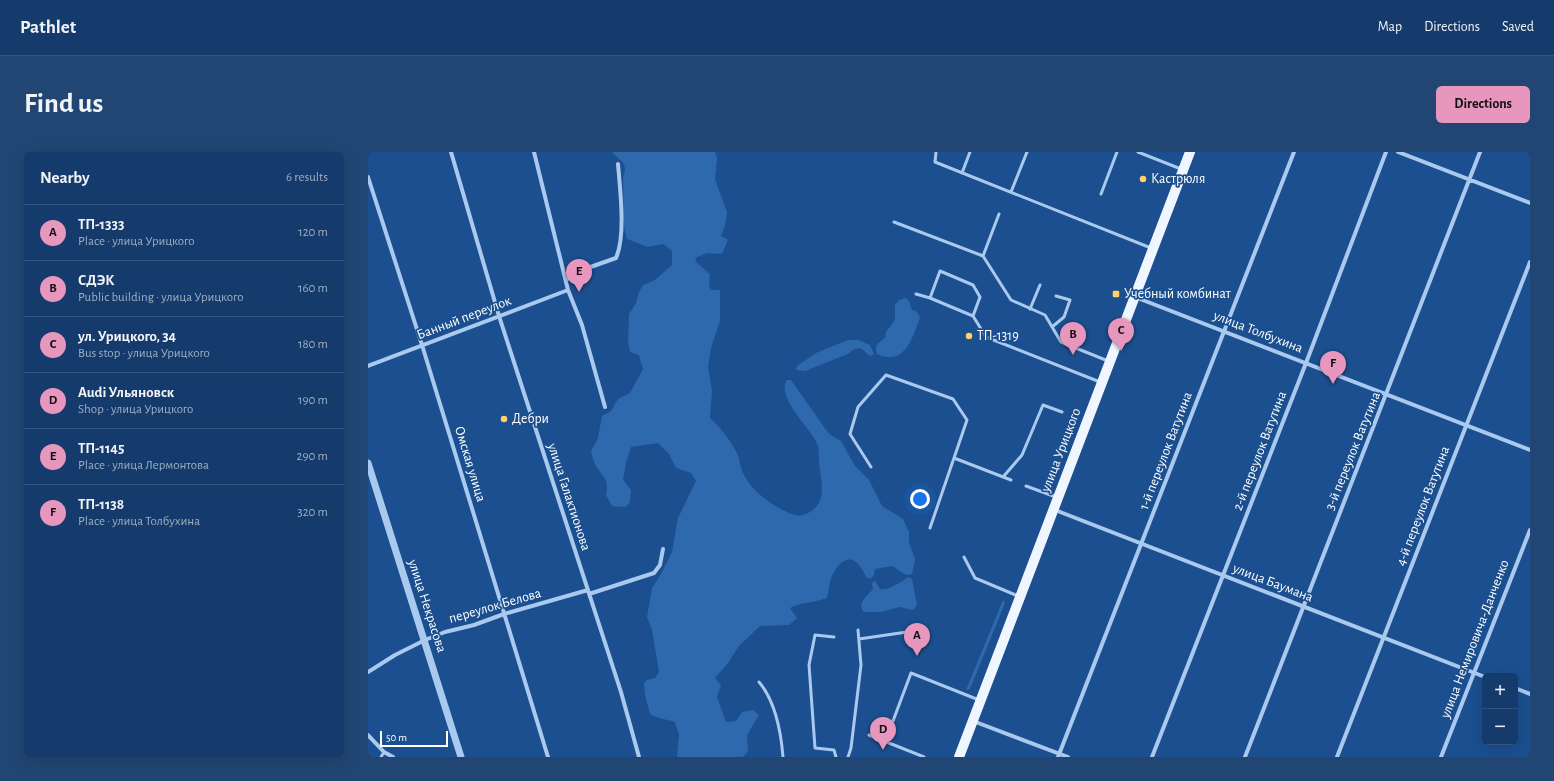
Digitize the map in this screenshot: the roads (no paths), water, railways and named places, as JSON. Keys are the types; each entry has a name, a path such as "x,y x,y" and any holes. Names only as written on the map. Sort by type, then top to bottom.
{"main road":[{"name":"улица Урицкого","path":"959,757 1152,248 1190,152"}],"street":[{"name":"улица Галактионова","path":"451,152 499,316 621,692 639,757"},
{"path":"534,152 568,290 582,325 606,407"},
{"name":"1-й переулок Ватутина","path":"1059,755 1294,152"},
{"name":"2-й переулок Ватутина","path":"1152,757 1386,152"},
{"path":"1398,152 1530,203"},
{"name":"3-й переулок Ватутина","path":"1245,757 1480,152"},
{"path":"566,280 582,270 616,258 619,252 621,237 618,164"},
{"name":"Омская улица","path":"368,177 422,345 548,757"},
{"name":"4-й переулок Ватутина","path":"1337,757 1530,262"},
{"name":"Банный переулок","path":"368,366 568,290"},
{"name":"улица Толбухина","path":"1134,297 1306,362 1530,450"},
{"name":"улица Некрасова","path":"368,463 461,757"},
{"name":"улица Баумана","path":"1053,509 1482,676"},
{"name":"улица Немировича-Данченко","path":"1441,757 1530,530"},
{"name":"переулок Белова","path":"368,672 395,655 445,632 474,625 504,614 654,573 660,565 663,549"},
{"path":"1518,689 1530,694"},
{"path":"973,721 1059,755 1068,757"},
{"path":"368,735 384,752 393,757"}],"lane":[{"path":"936,152 935,162 1152,248"},
{"path":"962,173 970,152"},
{"path":"1011,192 1027,152"},
{"path":"1101,194 1117,152"},
{"path":"1138,152 1183,169"},
{"path":"982,256 999,214"},
{"path":"894,222 982,256 1012,300 1045,315 1061,342 1110,361"},
{"path":"930,298 940,271 973,285 980,297 973,316"},
{"path":"1030,309 1040,286"},
{"path":"916,294 930,298 973,316 986,337 1102,383"},
{"path":"1052,327 1064,317 1070,300 1056,296"},
{"path":"871,467 850,434 858,407 886,375 953,398 967,420 930,528"},
{"path":"1003,477 1022,455 1042,404 1062,412"},
{"path":"954,458 1011,480"},
{"path":"1026,486 1058,498"},
{"path":"964,557 975,578 1020,597"},
{"path":"848,757 851,748 861,666 858,630"},
{"path":"858,639 906,632"},
{"path":"834,637 815,635 809,665 815,748 834,750 836,757"},
{"path":"892,721 911,673 980,701"},
{"path":"759,682 771,702 778,724 783,757"},
{"path":"869,735 924,757"},
{"path":"381,757 384,752"}],"place":[{"name":"Кастрюля","path":"1143,179"},
{"name":"ТП-1145","path":"579,292"},
{"name":"Учебный комбинат","path":"1116,294"},
{"name":"ТП-1319","path":"969,336"},
{"name":"ул. Урицкого, 34","path":"1121,351"},
{"name":"СДЭК","path":"1073,355"},
{"name":"ТП-1138","path":"1333,384"},
{"name":"Дебри","path":"504,419"},
{"name":"ТП-1333","path":"917,656"},
{"name":"Audi Ульяновск","path":"883,750"}]}
